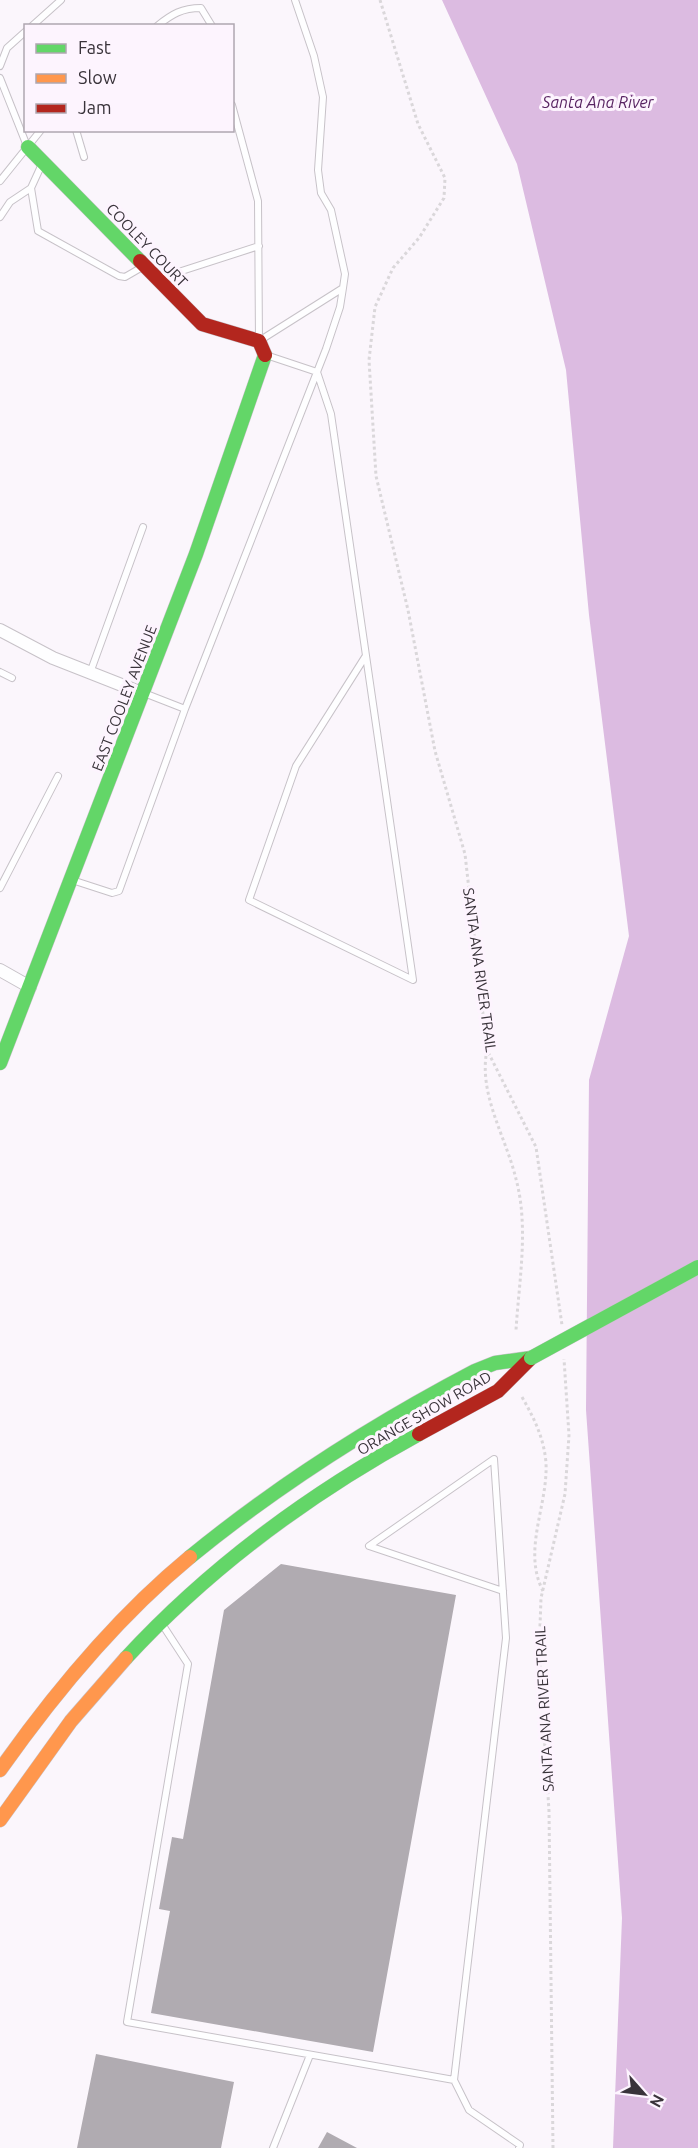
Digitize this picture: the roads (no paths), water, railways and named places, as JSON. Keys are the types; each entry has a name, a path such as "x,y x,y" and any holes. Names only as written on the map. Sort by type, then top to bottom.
{"main road":[{"name":"COOLEY COURT","path":"28,147 202,324 258,341"},
{"path":"258,341 265,355"},
{"name":"EAST COOLEY AVENUE","path":"0,1063 196,554 265,355"},
{"path":"531,1358 698,1267"},
{"name":"ORANGE SHOW ROAD","path":"0,1770 68,1679 117,1625 210,1539 298,1474 375,1427 494,1363 531,1358"},
{"name":"ORANGE SHOW ROAD","path":"0,1820 60,1732 96,1689 159,1621 230,1558 315,1496 504,1387 531,1358"},
{"path":"298,1474 315,1496"}],"street":[{"path":"0,630 53,658 142,693"},
{"path":"0,970 30,987"}],"lane":[{"path":"34,24 61,0"},
{"path":"72,880 112,893 119,891 185,709 317,372 340,307 345,274 331,210 321,193 318,170 322,97 314,56 295,0"},
{"path":"160,24 175,12 190,8 201,9 211,24"},
{"path":"0,66 7,48 24,34"},
{"path":"0,78 28,147"},
{"path":"234,112 258,201 258,341"},
{"path":"0,181 39,132"},
{"path":"76,132 84,157"},
{"path":"0,217 10,202 31,188 43,162"},
{"path":"31,188 38,231 120,276 125,277 144,266"},
{"path":"157,279 259,246"},
{"path":"258,341 343,288"},
{"path":"265,355 317,372"},
{"path":"317,372 331,414 413,980 249,900 296,766 365,657"},
{"path":"90,673 143,527"},
{"path":"0,672 12,678"},
{"path":"142,693 185,709"},
{"path":"0,888 58,776"},
{"path":"502,1591 369,1546 494,1459 506,1638 454,2080 469,2110 520,2145 519,2148"},
{"path":"159,1621 188,1664 127,2022 454,2080"},
{"path":"273,2148 310,2055"}],"water":[{"name":"Santa Ana River","path":"442,0 698,0 698,2148 613,2148 622,1918 586,1410 589,1080 629,936 589,615 566,370 517,164"}]}
